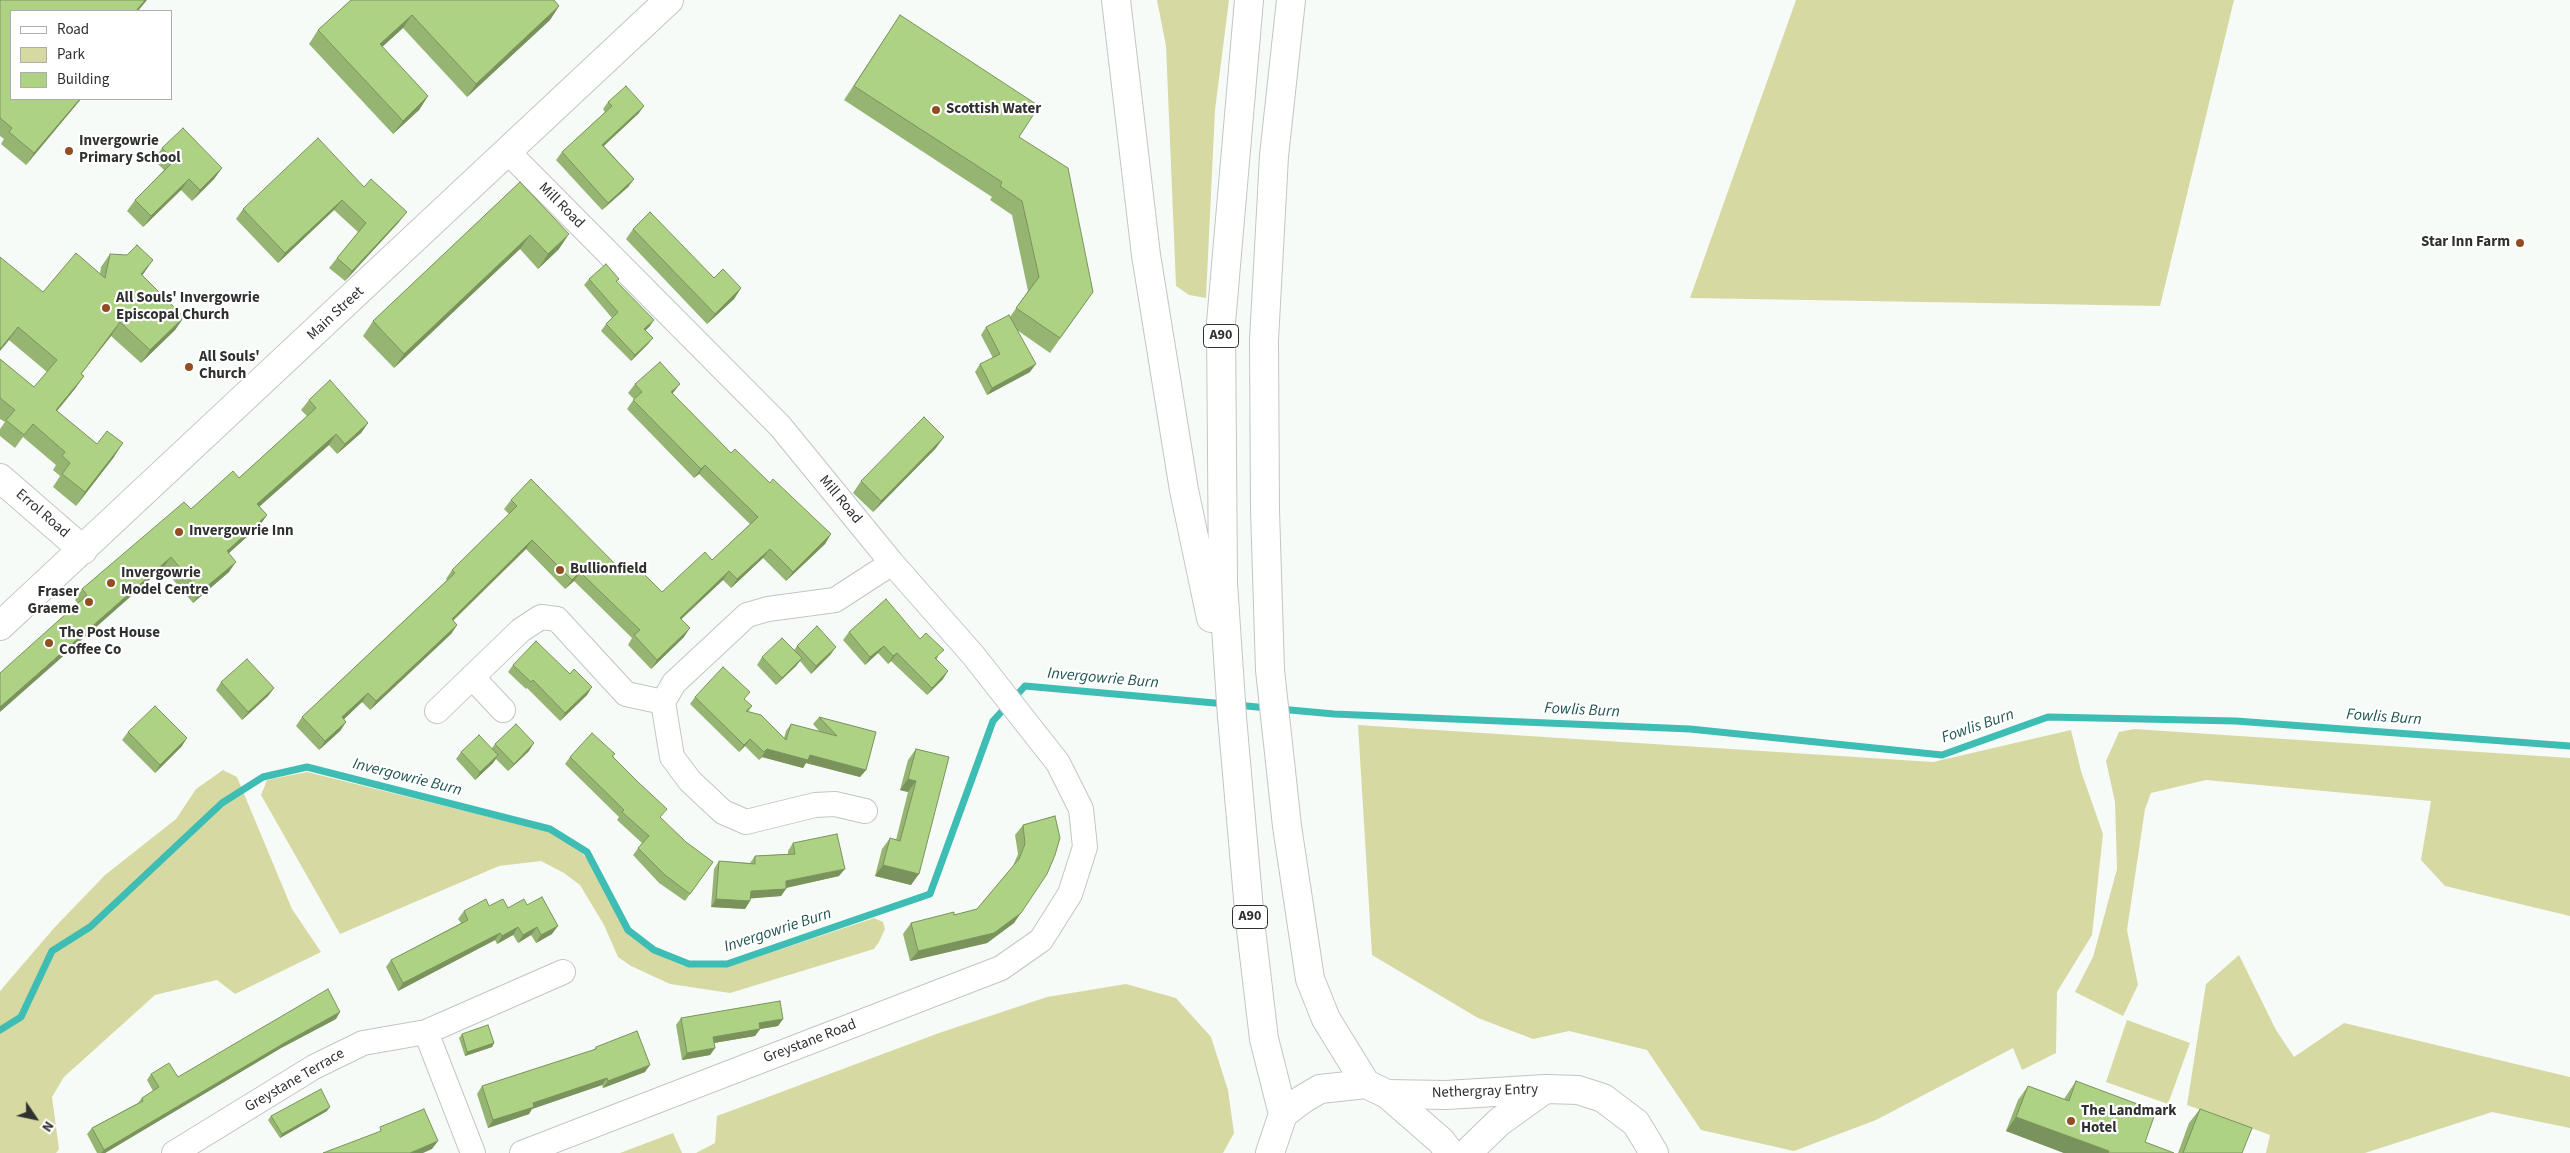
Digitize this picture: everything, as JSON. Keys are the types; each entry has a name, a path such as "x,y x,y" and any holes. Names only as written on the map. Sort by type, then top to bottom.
{"main road":[{"name":"Main Street","path":"0,626 669,0"},
{"path":"1116,0 1146,255 1184,490 1227,674"},
{"name":"A90","path":"1249,0 1221,323 1223,582 1227,674 1250,921 1264,1039 1283,1114"},
{"path":"1291,0 1274,156 1264,340 1265,510 1270,670 1287,826 1310,979 1326,1019 1377,1089 1441,1141 1450,1153"},
{"name":"Errol Road","path":"0,478 83,550"},
{"name":"Nethergray Entry","path":"1283,1114 1320,1089 1377,1089 1480,1094 1545,1089"},
{"path":"1545,1089 1578,1090 1603,1098 1636,1123 1654,1153"},
{"name":"Nethergray Entry","path":"1467,1153 1499,1122 1545,1089"},
{"path":"1270,1153 1283,1114"}],"street":[{"name":"Mill Road","path":"508,152 780,426 892,563 1011,701 1058,763 1081,809 1085,847 1070,894"},
{"path":"865,811 835,804 815,805 746,822 723,812 690,781 672,756 663,702 674,683 747,615 768,609 834,600 892,563"},
{"path":"437,711 521,630 541,617 557,618 626,694 663,702"},
{"path":"472,677 503,710"},
{"name":"Greystane Road","path":"522,1153 1001,968 1041,940 1070,894"},
{"name":"Greystane Terrace","path":"174,1153 314,1067 363,1043 426,1032 563,972"},
{"path":"426,1032 473,1153"}],"green space":[{"path":"1157,0 1229,0 1215,110 1206,298 1189,295 1176,286 1166,46"},
{"path":"1796,0 2234,0 2160,306 1690,298"},
{"path":"1358,725 1933,762 2071,730 2081,771 2103,834 2092,935 2057,992 2056,1053 2022,1070 2013,1048 1876,1120 1794,1151 1701,1130 1647,1050 1569,1031 1533,1039 1478,1018 1372,955"},
{"path":"2134,729 2570,758 2570,916 2445,886 2421,860 2431,801 2206,780 2151,793 2145,809 2127,930 2138,985 2123,1016 2075,992 2093,957 2117,869 2115,802 2106,761 2119,732"},
{"path":"223,770 237,777 292,909 321,952 235,994 217,980 155,995 64,1077 52,1097 59,1149 56,1153 0,1153 0,991 54,928 105,875 176,819 196,789"},
{"path":"307,772 550,832 582,853 587,859 611,904 631,935 660,956 684,966 728,967 874,918 883,922 885,929 874,949 730,993 670,984 631,966 618,957 604,925 580,885 564,873 541,861 499,866 340,934 261,795 267,780"},
{"path":"2239,955 2276,1030 2294,1057 2344,1023 2570,1077 2570,1128 2492,1112 2365,1153 2266,1153 2270,1135 2187,1105 2206,984"},
{"path":"1126,984 1176,998 1211,1037 1228,1090 1234,1133 1223,1153 696,1153 715,1143 717,1116 939,1033 1047,997"},
{"path":"2127,1020 2190,1043 2168,1104 2106,1082"},
{"path":"673,1133 682,1153 620,1153"}],"building":[{"path":"0,0 145,0 137,10 10,10 10,100 79,100 34,153 9,132 12,128 0,118"},
{"path":"351,0 554,0 559,6 476,84 412,15 380,44 428,96 403,121 318,30"},
{"path":"900,15 1039,106 1019,137 1068,168 1093,292 1060,338 1016,308 1039,277 1022,201 1000,186 1002,182 854,86"},
{"path":"626,86 644,106 602,145 634,179 608,203 562,152 612,106 608,102"},
{"path":"183,128 222,168 200,190 189,179 151,216 135,200 174,161 162,148"},
{"path":"318,138 364,187 371,179 407,212 352,271 337,258 366,223 342,200 285,253 243,209"},
{"path":"520,182 569,234 548,254 530,235 404,354 373,321"},
{"path":"650,212 714,278 723,269 741,288 715,314 633,229"},
{"path":"137,245 153,260 141,274 184,317 150,350 120,322 81,374 84,376 56,410 97,444 107,431 123,443 85,492 62,474 70,463 62,456 65,452 33,424 24,435 6,420 15,410 0,398 0,359 34,387 57,360 18,327 0,349 0,257 43,292 76,253 105,278 110,254 127,255"},
{"path":"606,264 619,279 616,281 654,320 644,329 653,338 635,355 606,324 618,312 589,279"},
{"path":"1009,315 1036,364 992,388 980,364 1000,354 986,327"},
{"path":"660,362 680,384 671,392 731,453 735,449 770,483 773,479 831,534 793,572 770,549 737,579 729,571 680,618 690,628 657,660 634,635 640,630 580,572 572,580 532,540 452,619 457,625 376,701 368,693 342,717 346,722 325,741 302,717 455,573 452,570 517,506 511,500 531,479 625,574 634,564 662,592 705,552 712,560 758,517 705,465 701,469 633,400 642,392 635,384"},
{"path":"330,380 368,423 345,444 336,434 257,504 267,515 227,551 236,562 200,592 171,557 0,707 0,673 87,595 82,589 184,502 191,509 233,471 239,478 316,408 309,400"},
{"path":"924,417 944,437 881,501 861,481"},
{"path":"886,599 920,639 926,633 944,650 935,658 948,671 932,688 897,653 893,656 884,646 870,657 849,632"},
{"path":"817,626 836,647 816,666 797,646"},
{"path":"782,638 802,658 782,678 762,657"},
{"path":"536,641 570,674 574,669 592,687 565,713 533,680 531,682 513,665"},
{"path":"247,659 274,688 248,712 221,682"},
{"path":"723,667 750,692 744,699 752,706 746,711 761,715 786,740 791,724 837,736 819,717 876,732 866,770 810,755 808,760 767,749 764,752 750,739 744,745 695,697"},
{"path":"155,706 187,738 160,765 128,732"},
{"path":"516,724 534,743 514,764 495,744"},
{"path":"592,733 615,754 612,756 667,809 660,817 686,842 713,862 690,894 665,875 638,848 649,836 622,812 624,810 570,757"},
{"path":"479,735 498,755 480,772 461,752"},
{"path":"916,749 949,757 919,874 883,865 890,838 900,841 916,781 908,779"},
{"path":"1055,816 1060,838 1055,855 1047,874 1021,913 994,933 918,951 911,923 954,912 954,915 977,909 1019,859 1025,844 1023,825"},
{"path":"837,834 845,869 786,881 786,889 751,891 750,901 716,899 719,861 755,864 755,856 795,854 793,843"},
{"path":"542,897 558,926 541,935 537,927 523,935 518,927 502,936 500,933 403,983 391,960 468,920 464,911 486,899 489,906 503,899 508,908 524,899 527,905"},
{"path":"328,989 340,1012 104,1150 92,1128 143,1101 142,1098 159,1087 151,1074 169,1063 178,1077"},
{"path":"780,1001 783,1019 759,1023 760,1029 713,1037 715,1048 687,1053 681,1018"},
{"path":"488,1025 494,1043 467,1052 462,1034"},
{"path":"637,1031 650,1065 608,1081 607,1078 533,1103 534,1107 493,1120 482,1086 596,1049 596,1047"},
{"path":"2076,1081 2156,1111 2145,1142 2174,1153 2108,1153 2109,1151 2016,1117 2028,1086 2069,1101"},
{"path":"321,1089 330,1107 282,1134 271,1116"},
{"path":"424,1109 438,1141 410,1153 323,1153 381,1131 380,1127"},
{"path":"2200,1109 2252,1128 2242,1153 2183,1153"}],"waterway":[{"name":"Invergowrie Burn","path":"0,1030 21,1017 52,951 90,927 222,803 263,777 307,767 550,829 587,852 628,930 654,950 689,964 727,964 930,894 993,721 1025,686 1226,704"},
{"name":"Invergowrie Burn","path":"1236,705 1268,708"},
{"name":"Fowlis Burn","path":"1279,709 1334,714 1690,729 1942,755 2048,717 2236,721 2570,746"}],"place":[{"name":"Scottish Water","path":"936,110"},
{"name":"Invergowrie Primary School","path":"69,151"},
{"name":"Star Inn Farm","path":"2520,243"},
{"name":"All Souls' Invergowrie Episcopal Church","path":"106,308"},
{"name":"All Souls' Church","path":"189,367"},
{"name":"Invergowrie Inn","path":"179,532"},
{"name":"Bullionfield","path":"560,570"},
{"name":"Invergowrie Model Centre","path":"111,583"},
{"name":"Fraser Graeme","path":"89,602"},
{"name":"The Post House Coffee Co","path":"49,643"},
{"name":"The Landmark Hotel","path":"2071,1121"}]}
